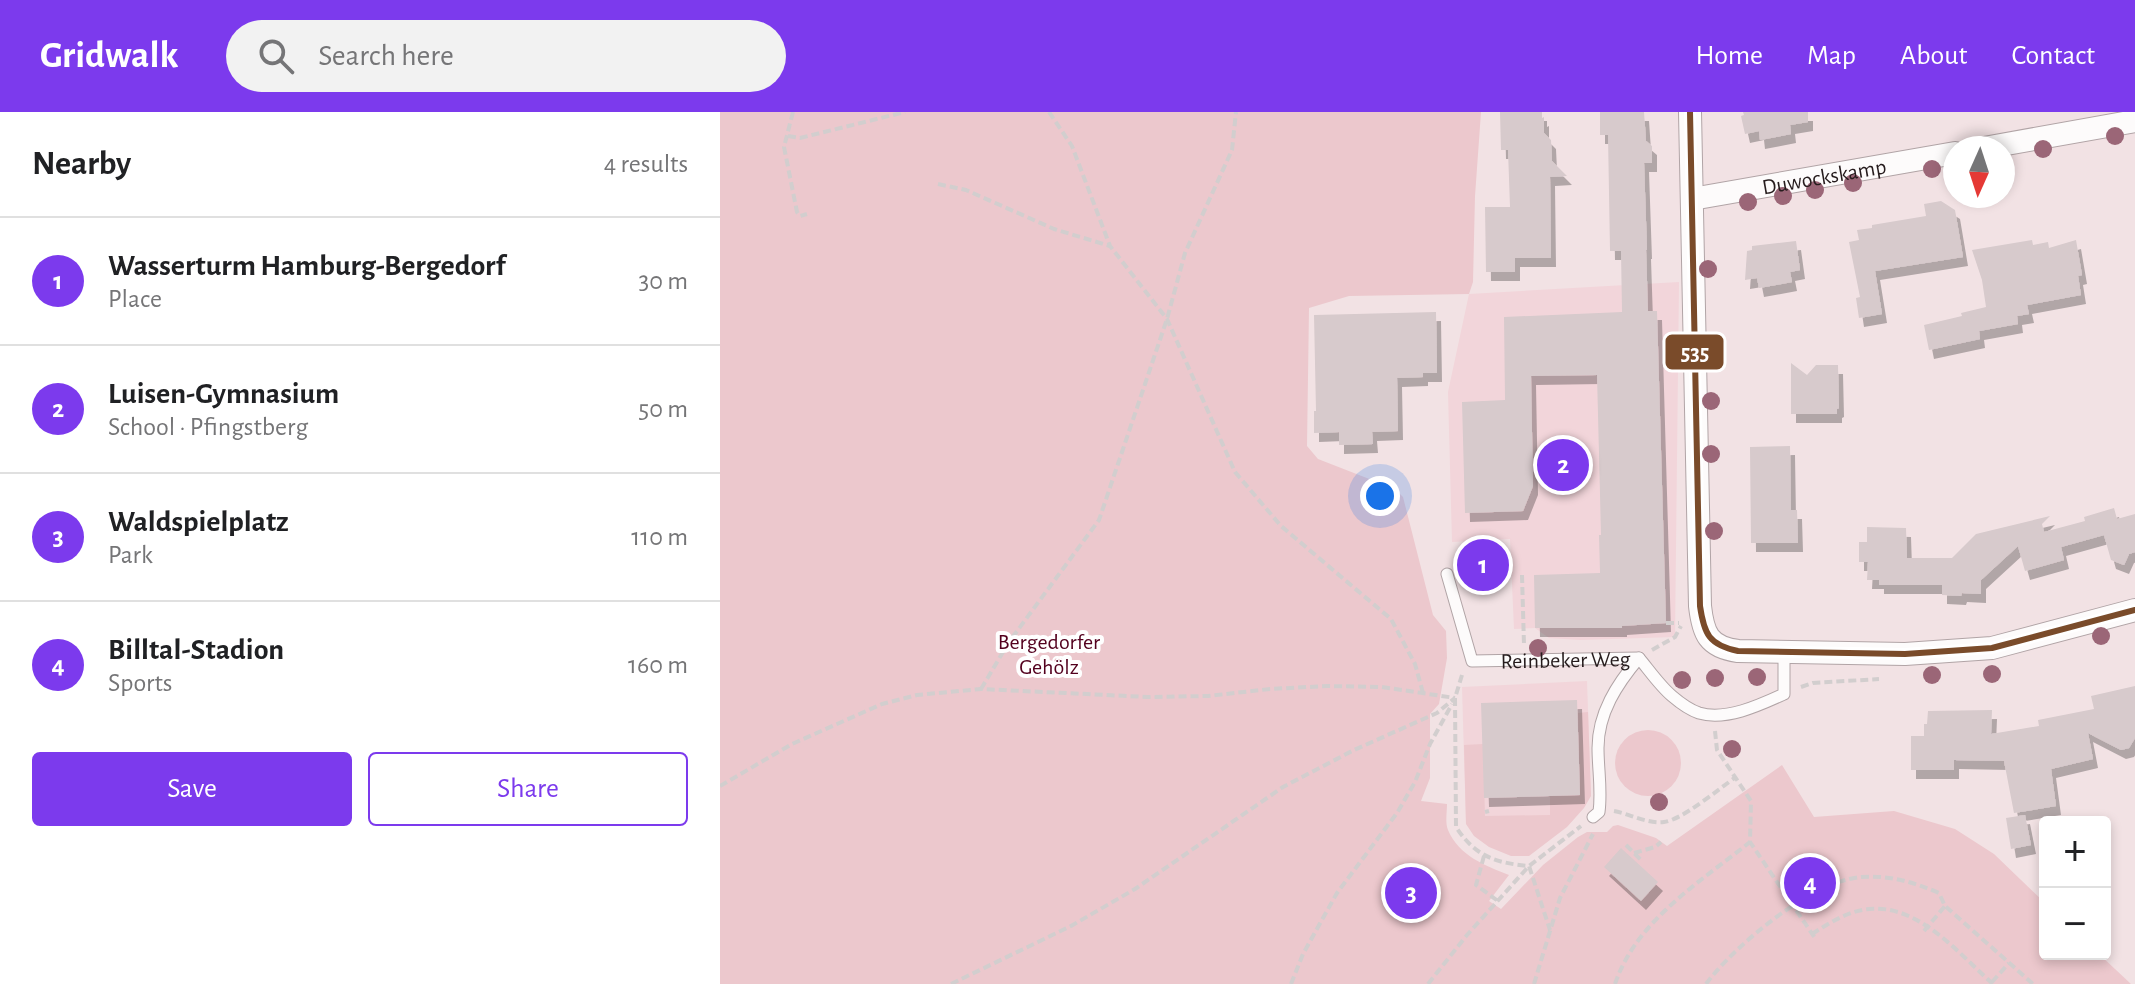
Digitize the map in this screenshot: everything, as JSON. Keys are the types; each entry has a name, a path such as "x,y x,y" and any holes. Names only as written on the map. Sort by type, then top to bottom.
{"street":[{"path":"1690,112 1700,606 1702,625 1710,639 1721,647 1738,651 1905,654 1992,648 2135,610"},
{"path":"2015,142 2135,121"},
{"name":"Duwockskamp","path":"1692,199 1943,155"}],"lane":[{"name":"Reinbeker Weg","path":"1447,574 1472,661 1639,658 1671,695 1696,712 1712,715"},
{"path":"1712,715 1762,704 1784,694 1784,653"},
{"path":"1596,814 1601,797 1599,730 1619,682 1639,658"}],"path":[{"path":"793,112 784,147 797,212 800,216 807,214"},
{"path":"788,136 800,138 905,112"},
{"path":"1049,112 1072,146 1110,246 1167,319 1235,472 1281,526 1391,619 1415,664 1423,693"},
{"path":"981,689 1009,642 1099,520 1167,319 1185,253 1232,150 1236,112"},
{"path":"938,184 966,190 1054,229 1110,246"},
{"path":"1522,575 1525,660"},
{"path":"1666,623 1683,623"},
{"path":"1639,658 1675,637"},
{"path":"1291,984 1303,954 1337,893 1397,813 1409,792 1455,698 1462,675"},
{"path":"1784,694 1813,683 1890,678"},
{"path":"720,786 792,744 882,704 917,695 981,689 1148,697 1208,696 1327,686 1382,687 1455,698"},
{"path":"1455,698 1456,827 1466,843 1484,856 1506,864 1529,866"},
{"path":"951,984 1071,926 1135,889 1283,787 1354,750 1437,713 1455,698"},
{"path":"1712,715 1717,750 1751,801 1750,842 1814,936 1847,914 1869,909 1894,910 1928,926 1992,984 2009,963"},
{"path":"1428,984 1529,866 1596,814 1617,811 1644,820 1666,822 1736,777"},
{"path":"1534,984 1560,898 1593,834 1596,814"},
{"path":"1634,853 1661,842"},
{"path":"1615,984 1633,948 1665,910 1750,842"},
{"path":"1626,845 1641,860"},
{"path":"1484,856 1476,885 1498,901"},
{"path":"1529,866 1550,930"},
{"path":"1706,984 1741,946 1794,906 1836,883 1859,877 1908,880 1939,893 1945,906 2033,984"},
{"path":"1924,931 1945,906"},
{"path":"964,978 967,984"}],"shaded area":[{"path":"1679,282 1675,637 1580,640 1549,638 1535,628 1514,629 1510,539 1452,542 1448,392 1469,294"},
{"path":"1587,681 1591,796 1553,819 1466,824 1462,687"}],"green space":[{"name":"Bergedorfer Gehölz","path":"720,112 1481,112 1473,282 1469,294 1349,296 1309,308 1307,446 1318,459 1395,489 1403,497 1433,615 1446,631 1447,658 1439,704 1430,714 1430,778 1421,801 1447,804 1447,827 1459,847 1474,859 1509,875 1489,901 1501,909 1543,865 1587,832 1607,832 1618,825 1656,838 1667,846 1782,765 1814,817 1894,811 1955,829 1994,854 2039,897 2039,960 2105,960 2131,984 720,984"},
{"path":"1588,712 1591,796 1567,827 1529,856 1511,856 1489,847 1474,836 1466,824 1464,745 1483,744 1485,816 1550,815 1550,796 1580,795 1578,713"},
{"path":"1648,730 1661,733 1671,740 1678,750 1681,763 1678,776 1671,786 1661,793 1648,796 1635,793 1625,786 1618,776 1615,763 1618,750 1625,740 1635,733"}],"building":[{"path":"1500,112 1542,112 1544,133 1551,140 1552,161 1567,176 1550,177 1551,258 1515,258 1515,272 1486,272 1485,207 1510,207 1508,150 1501,150"},
{"path":"1600,112 1644,112 1646,141 1652,146 1652,163 1644,163 1646,250 1648,311 1657,311 1666,623 1622,628 1535,628 1534,575 1600,573 1597,375 1531,376 1533,486 1523,511 1465,513 1462,402 1505,400 1504,317 1622,312 1621,251 1610,251 1608,135 1600,135"},
{"path":"1743,112 1808,112 1808,122 1790,125 1791,134 1760,140 1759,131 1745,134"},
{"path":"1941,201 1943,208 1955,210 1963,257 1875,271 1882,314 1859,318 1856,298 1860,297 1849,242 1859,240 1857,230 1926,216 1924,204"},
{"path":"2032,240 2033,245 2048,242 2049,248 2076,240 2082,275 2078,276 2081,295 2027,305 2029,314 2017,316 2018,324 1979,331 1980,339 1929,350 1924,325 1986,307 1982,280 1972,250"},
{"path":"1796,241 1800,270 1790,272 1792,282 1759,288 1757,278 1745,280 1747,251 1752,250 1752,246"},
{"path":"1436,312 1437,373 1397,378 1398,431 1372,432 1373,444 1339,445 1339,432 1314,433 1314,315"},
{"path":"1791,363 1807,375 1816,365 1838,365 1837,414 1791,414"},
{"path":"1790,446 1791,510 1797,510 1798,543 1751,543 1750,447"},
{"path":"2114,508 2117,519 2135,514 2135,552 2129,554 2124,565 2111,560 2104,535 2061,547 2064,560 2025,571 2018,546 1981,580 1981,594 1962,593 1961,596 1942,595 1942,585 1879,585 1879,580 1867,580 1868,562 1859,562 1859,542 1867,542 1867,527 1906,528 1907,558 1952,558 1976,534 2050,516 2042,524 2044,532 2085,521 2084,517"},
{"path":"1483,547 1496,552 1501,565 1496,578 1483,583 1470,578 1465,565 1470,552"},
{"path":"2135,686 2135,738 2129,748 2121,750 2088,733 2093,759 2051,769 2056,806 2014,813 2004,761 1954,760 1954,770 1911,770 1911,736 1924,736 1928,711 1992,710 1991,734 2039,726 2038,720 2094,709 2091,696"},
{"path":"1577,700 1580,795 1484,798 1481,703"},
{"path":"2025,815 2031,845 2011,849 2006,818"},
{"path":"1621,848 1658,882 1641,901 1604,867"}],"transit line":[{"name":"535","path":"1690,112 1700,606 1706,631 1714,642 1738,651 1905,654 1992,648 2135,610"}],"place":[{"name":"Luisen-Gymnasium","path":"1563,465"},
{"name":"Wasserturm Hamburg-Bergedorf","path":"1483,565"},
{"name":"Billtal-Stadion","path":"1810,883"},
{"name":"Waldspielplatz","path":"1411,893"}]}
